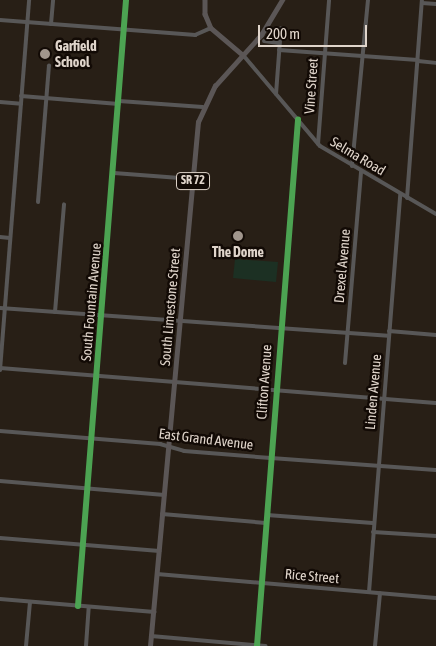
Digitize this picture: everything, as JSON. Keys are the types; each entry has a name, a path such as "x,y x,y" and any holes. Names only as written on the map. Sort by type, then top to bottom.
{"main road":[{"path":"205,0 205,14 211,28 243,55"},
{"name":"SR 72","path":"243,55 270,24 282,0"},
{"name":"South Limestone Street","path":"150,646 193,179 203,107 216,84 243,55"}],"street":[{"path":"30,0 10,238 2,308 0,369 436,403"},
{"path":"52,24 54,0"},
{"name":"South Fountain Avenue","path":"78,606 103,316 126,0"},
{"name":"Vine Street","path":"318,144 329,0"},
{"path":"352,166 368,0"},
{"path":"407,198 422,2 436,4"},
{"path":"0,20 195,35 211,28"},
{"path":"276,94 281,28"},
{"path":"264,41 280,43"},
{"path":"279,50 436,63"},
{"name":"Selma Road","path":"243,55 318,144 352,166 436,214"},
{"path":"38,202 49,65"},
{"path":"21,96 203,107"},
{"path":"0,102 21,104"},
{"name":"Clifton Avenue","path":"257,646 298,120"},
{"name":"Drexel Avenue","path":"345,363 361,171"},
{"path":"114,173 193,179"},
{"name":"Linden Avenue","path":"369,592 400,194"},
{"path":"55,312 64,204"},
{"path":"0,237 10,238"},
{"path":"2,308 281,330 436,335"},
{"name":"East Grand Avenue","path":"0,431 271,458 436,470"},
{"path":"0,481 164,495"},
{"path":"162,514 266,523"},
{"path":"267,515 374,524"},
{"path":"373,532 436,536"},
{"path":"0,538 159,551"},
{"name":"Rice Street","path":"157,574 436,598"},
{"path":"375,646 380,593"},
{"path":"0,599 154,612"},
{"path":"26,646 30,602"},
{"path":"86,646 89,607"},
{"path":"151,636 266,646"}],"green space":[{"path":"235,259 278,262 276,282 233,278"}],"cycle path":[{"path":"78,606 126,0"},
{"path":"257,646 298,120"}],"place":[{"name":"Garfield School","path":"45,54"},
{"name":"The Dome","path":"238,236"}]}
